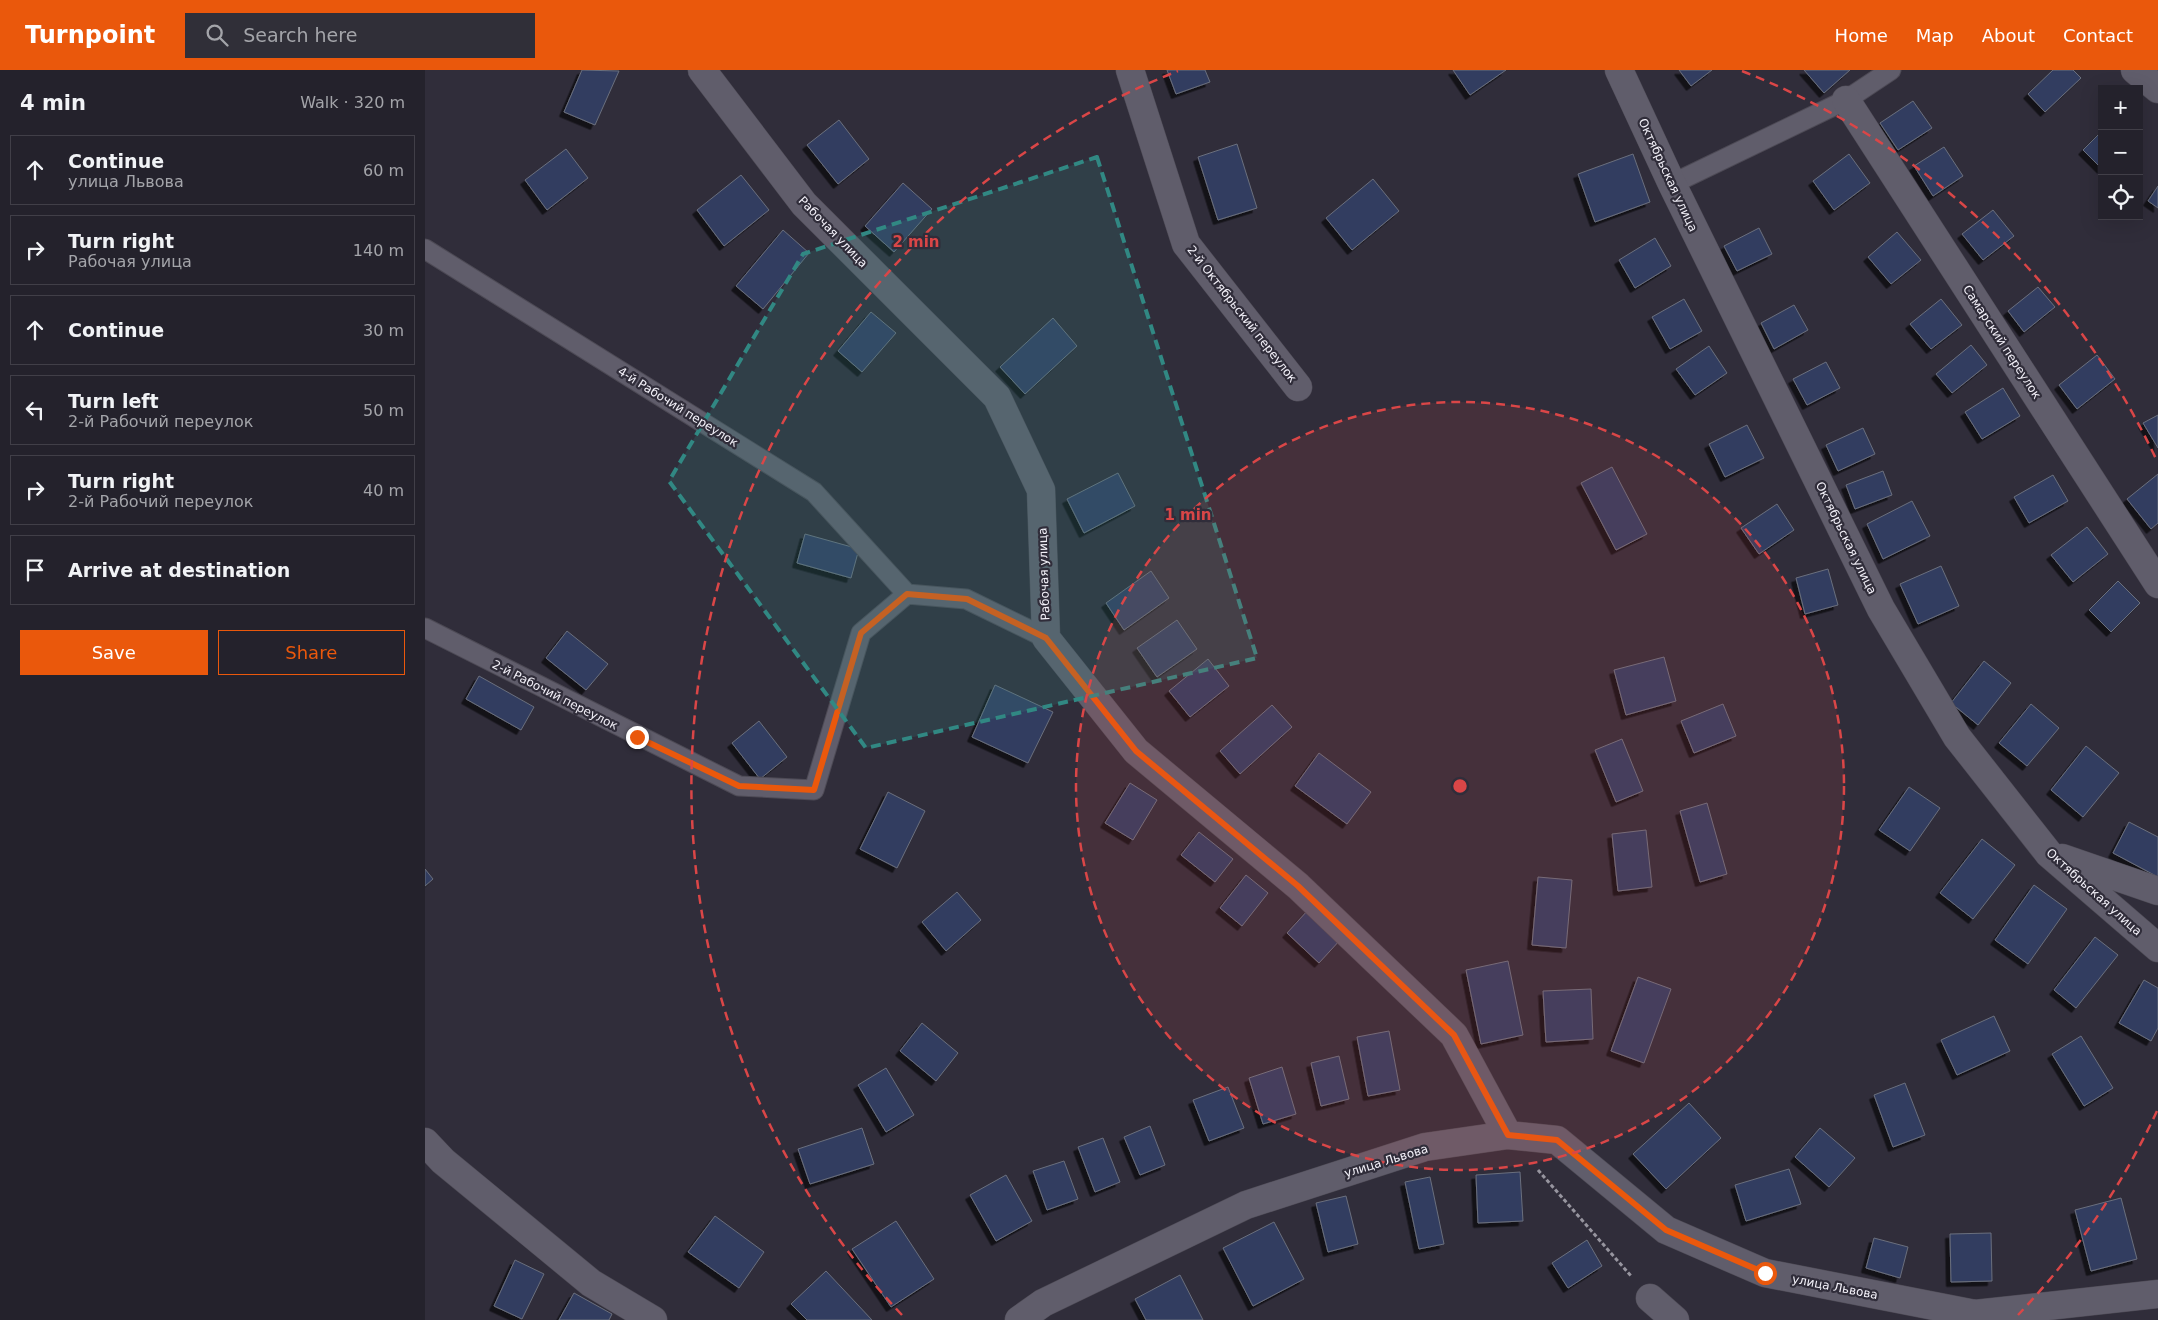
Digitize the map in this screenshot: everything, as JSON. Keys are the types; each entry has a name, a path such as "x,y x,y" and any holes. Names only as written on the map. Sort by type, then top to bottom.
{"street":[{"name":"Рабочая улица","path":"702,70 804,204 997,397 1041,490 1046,638 1136,751 1298,886 1454,1035 1508,1135"},
{"name":"2-й Октябрьский переулок","path":"1130,70 1186,244 1298,387"},
{"name":"Октябрьская улица","path":"1619,70 1672,184 1881,609 1957,737 2049,854 2158,948"},
{"path":"2135,70 2158,89"},
{"name":"Самарский переулок","path":"1846,100 2158,584"},
{"path":"2049,854 2158,891"},
{"name":"улица Львова","path":"1019,1320 1043,1303 1247,1205 1425,1147 1508,1135 1557,1140 1666,1230 1765,1273 1975,1314 2158,1294"},
{"path":"425,1142 443,1161 591,1283 653,1320"},
{"path":"1650,1298 1675,1320"}],"lane":[{"path":"1672,184 1846,100 1891,70"},
{"name":"4-й Рабочий переулок","path":"425,249 814,492 907,594"},
{"path":"907,594 967,599 1046,638"},
{"name":"2-й Рабочий переулок","path":"425,628 739,786 814,790 861,633 907,594"}],"path":[{"path":"1508,1135 1650,1298"}],"highlighted area":[{"path":"1097,157 1257,658 866,748 669,481 803,254"}],"building":[{"path":"582,70 619,71 595,125 564,112"},
{"path":"1167,70 1205,70 1210,82 1176,94"},
{"path":"1453,70 1506,70 1470,95"},
{"path":"1679,70 1712,70 1691,86"},
{"path":"1804,70 1850,70 1824,93"},
{"path":"2053,70 2073,70 2081,78 2045,112 2028,94"},
{"path":"1913,101 1932,128 1898,150 1880,123"},
{"path":"839,120 869,159 838,184 807,145"},
{"path":"2098,135 2098,165 2083,150"},
{"path":"1237,144 1257,208 1218,220 1198,157"},
{"path":"1944,147 1963,176 1933,196 1914,166"},
{"path":"566,149 588,178 547,210 525,180"},
{"path":"1633,154 1650,202 1595,222 1578,174"},
{"path":"1849,154 1870,183 1834,210 1813,181"},
{"path":"741,175 769,210 724,246 697,210"},
{"path":"1373,179 1399,211 1352,250 1326,218"},
{"path":"903,183 932,209 894,252 865,226"},
{"path":"2158,186 2158,208 2148,201"},
{"path":"1993,210 2014,236 1983,260 1962,234"},
{"path":"1759,228 1772,254 1737,271 1724,246"},
{"path":"783,230 809,253 763,309 736,286"},
{"path":"1897,232 1921,260 1891,284 1868,257"},
{"path":"1655,238 1671,266 1635,288 1619,260"},
{"path":"2038,287 2055,307 2024,332 2008,311"},
{"path":"1684,299 1702,331 1670,349 1652,317"},
{"path":"1941,299 1962,325 1931,349 1910,324"},
{"path":"1794,305 1808,330 1774,349 1761,323"},
{"path":"871,312 896,333 862,372 838,351"},
{"path":"1053,318 1077,346 1025,394 1000,367"},
{"path":"1971,345 1987,365 1952,393 1936,374"},
{"path":"1709,346 1727,373 1695,395 1676,369"},
{"path":"2097,355 2115,379 2077,409 2059,385"},
{"path":"1826,362 1840,388 1807,405 1793,379"},
{"path":"2003,388 2020,416 1982,439 1965,412"},
{"path":"2158,415 2158,448 2143,423"},
{"path":"1747,425 1764,458 1725,477 1709,444"},
{"path":"1863,428 1875,454 1838,471 1826,445"},
{"path":"1612,467 1647,534 1616,550 1581,483"},
{"path":"1883,471 1892,495 1855,509 1846,485"},
{"path":"1118,473 1135,506 1084,533 1067,499"},
{"path":"2158,474 2158,523 2151,529 2127,499"},
{"path":"2053,475 2068,501 2029,523 2014,497"},
{"path":"1912,501 1930,536 1883,559 1867,524"},
{"path":"1777,504 1794,530 1759,554 1741,528"},
{"path":"2087,527 2108,554 2073,582 2051,555"},
{"path":"805,534 859,549 851,578 797,563"},
{"path":"1941,566 1959,606 1918,624 1900,584"},
{"path":"1828,569 1838,605 1805,614 1796,578"},
{"path":"1151,571 1169,598 1124,630 1106,603"},
{"path":"2118,581 2140,603 2111,632 2089,610"},
{"path":"1177,620 1197,649 1157,677 1137,648"},
{"path":"567,631 608,664 586,690 546,658"},
{"path":"1664,657 1676,701 1626,715 1614,670"},
{"path":"1208,659 1229,686 1190,717 1169,691"},
{"path":"1984,661 2011,683 1978,725 1951,703"},
{"path":"479,676 534,707 521,730 466,699"},
{"path":"995,685 1053,712 1028,763 972,737"},
{"path":"1723,704 1736,736 1694,753 1681,721"},
{"path":"2031,704 2059,728 2027,766 1999,743"},
{"path":"1272,705 1292,727 1240,774 1220,751"},
{"path":"759,721 787,757 760,779 732,743"},
{"path":"1622,739 1643,791 1616,802 1595,750"},
{"path":"2086,746 2119,773 2083,817 2051,790"},
{"path":"1319,753 1371,792 1347,824 1295,786"},
{"path":"1130,783 1157,800 1133,840 1105,823"},
{"path":"1909,787 1940,808 1910,851 1879,830"},
{"path":"888,792 925,811 897,868 860,849"},
{"path":"1707,803 1727,874 1700,882 1680,811"},
{"path":"2129,822 2158,837 2158,877 2113,853"},
{"path":"1646,830 1652,887 1618,891 1612,834"},
{"path":"1199,832 1233,859 1215,882 1181,855"},
{"path":"1982,839 2015,865 1973,919 1940,893"},
{"path":"425,869 433,879 425,886"},
{"path":"1246,875 1268,893 1242,926 1220,908"},
{"path":"1538,877 1572,880 1566,948 1532,945"},
{"path":"2034,885 2067,909 2028,964 1995,940"},
{"path":"957,892 981,920 946,951 922,922"},
{"path":"1309,909 1341,939 1319,963 1287,933"},
{"path":"2095,937 2118,955 2076,1008 2054,990"},
{"path":"1508,961 1523,1035 1481,1044 1466,970"},
{"path":"1638,977 1671,989 1644,1063 1611,1051"},
{"path":"2144,980 2158,988 2158,1028 2151,1041 2119,1023"},
{"path":"1591,989 1593,1039 1546,1042 1543,991"},
{"path":"1994,1016 2010,1051 1957,1075 1941,1040"},
{"path":"922,1023 958,1053 936,1081 900,1051"},
{"path":"1389,1031 1400,1090 1368,1096 1357,1037"},
{"path":"2081,1036 2113,1088 2084,1106 2052,1054"},
{"path":"1339,1056 1349,1099 1321,1106 1311,1063"},
{"path":"1282,1067 1296,1114 1263,1124 1249,1078"},
{"path":"886,1068 914,1115 886,1132 858,1085"},
{"path":"1905,1083 1925,1135 1893,1147 1874,1095"},
{"path":"1228,1087 1244,1128 1209,1141 1193,1100"},
{"path":"1689,1103 1721,1138 1666,1189 1633,1154"},
{"path":"1150,1126 1165,1165 1140,1175 1124,1137"},
{"path":"862,1128 874,1164 810,1184 798,1149"},
{"path":"1820,1128 1855,1158 1829,1187 1795,1157"},
{"path":"1103,1138 1120,1182 1095,1192 1078,1147"},
{"path":"1064,1161 1078,1199 1047,1210 1033,1171"},
{"path":"1789,1169 1801,1204 1746,1221 1735,1185"},
{"path":"1520,1172 1523,1221 1478,1223 1476,1175"},
{"path":"1006,1175 1032,1221 996,1241 970,1195"},
{"path":"1430,1177 1444,1244 1419,1249 1405,1182"},
{"path":"1346,1196 1358,1244 1328,1252 1316,1203"},
{"path":"2121,1198 2137,1259 2091,1271 2075,1210"},
{"path":"715,1216 764,1252 739,1288 688,1252"},
{"path":"896,1221 934,1279 891,1307 852,1249"},
{"path":"1274,1222 1304,1279 1253,1306 1223,1248"},
{"path":"1991,1233 1992,1281 1951,1282 1950,1234"},
{"path":"1874,1238 1908,1247 1900,1278 1866,1268"},
{"path":"1587,1240 1602,1266 1568,1288 1552,1263"},
{"path":"515,1260 544,1274 522,1319 494,1306"},
{"path":"826,1271 872,1320 807,1320 791,1304"},
{"path":"1180,1275 1203,1320 1146,1320 1135,1299"},
{"path":"574,1293 612,1314 609,1320 559,1320"}],"route":[{"path":"637,737 739,786 814,790 861,633 907,594 967,599 1046,638 1136,751 1298,886 1454,1035 1508,1135 1557,1140 1666,1230 1765,1273"}]}
